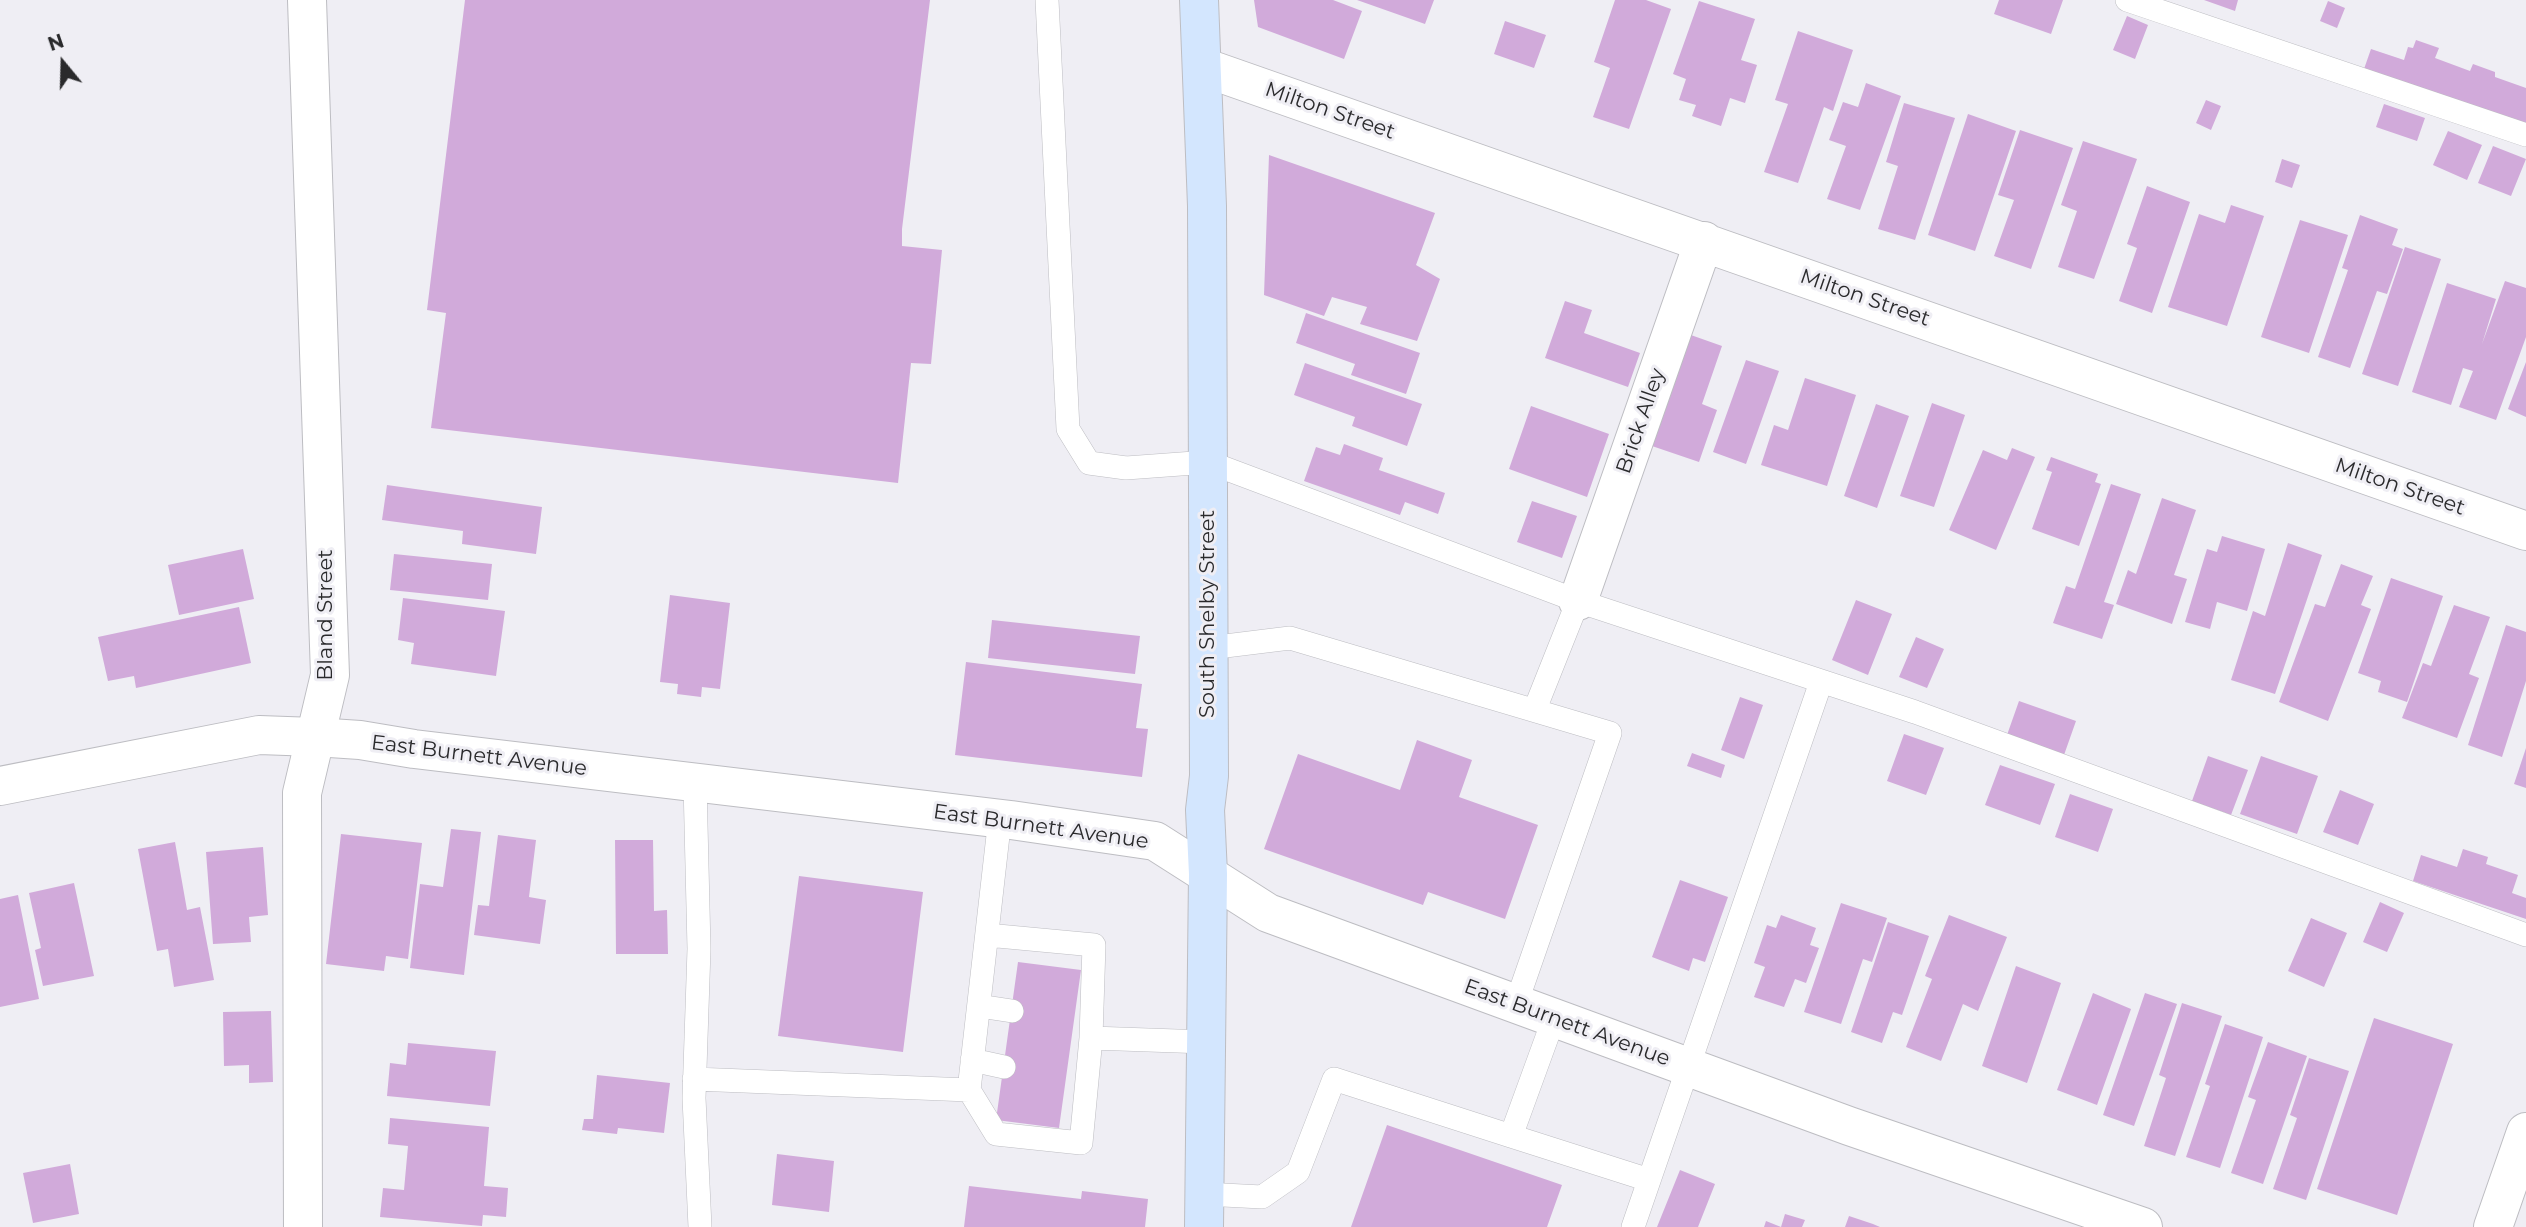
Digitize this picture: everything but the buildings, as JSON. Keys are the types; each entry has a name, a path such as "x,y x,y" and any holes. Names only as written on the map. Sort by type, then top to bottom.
{"main road":[{"name":"South Shelby Street","path":"1199,0 1207,206 1209,648 1209,776 1205,810 1208,874 1204,1210"}],"street":[{"name":"Bland Street","path":"303,1227 302,793 330,674 307,0"},
{"name":"Milton Street","path":"1203,67 2526,531"},
{"name":"Brick Alley","path":"1577,601 1704,241"},
{"name":"East Burnett Avenue","path":"0,786 260,735 315,737 1000,818 1155,841 1268,913 1849,1126 2143,1227"},
{"path":"2493,1227 2526,1132"}],"lane":[{"path":"1047,0 1068,429 1089,463 1126,468 1208,462 1577,601 1915,712 2526,934"},
{"path":"2127,0 2526,135"},
{"path":"1535,709 1577,601"},
{"path":"1209,648 1290,638 1610,733 1516,1004"},
{"path":"1633,1227 1821,682"},
{"path":"695,783 698,949 694,1079 700,1227"},
{"path":"987,935 1094,945 1077,1079 1081,1143 996,1134 969,1090 1000,818"},
{"path":"979,1006 1012,1011"},
{"path":"1511,1136 1554,1018"},
{"path":"1085,1025 1206,1042"},
{"path":"972,1060 1004,1067"},
{"path":"694,1079 969,1090"},
{"path":"1204,1210 1262,1197 1298,1172 1334,1079 1649,1180"}]}
